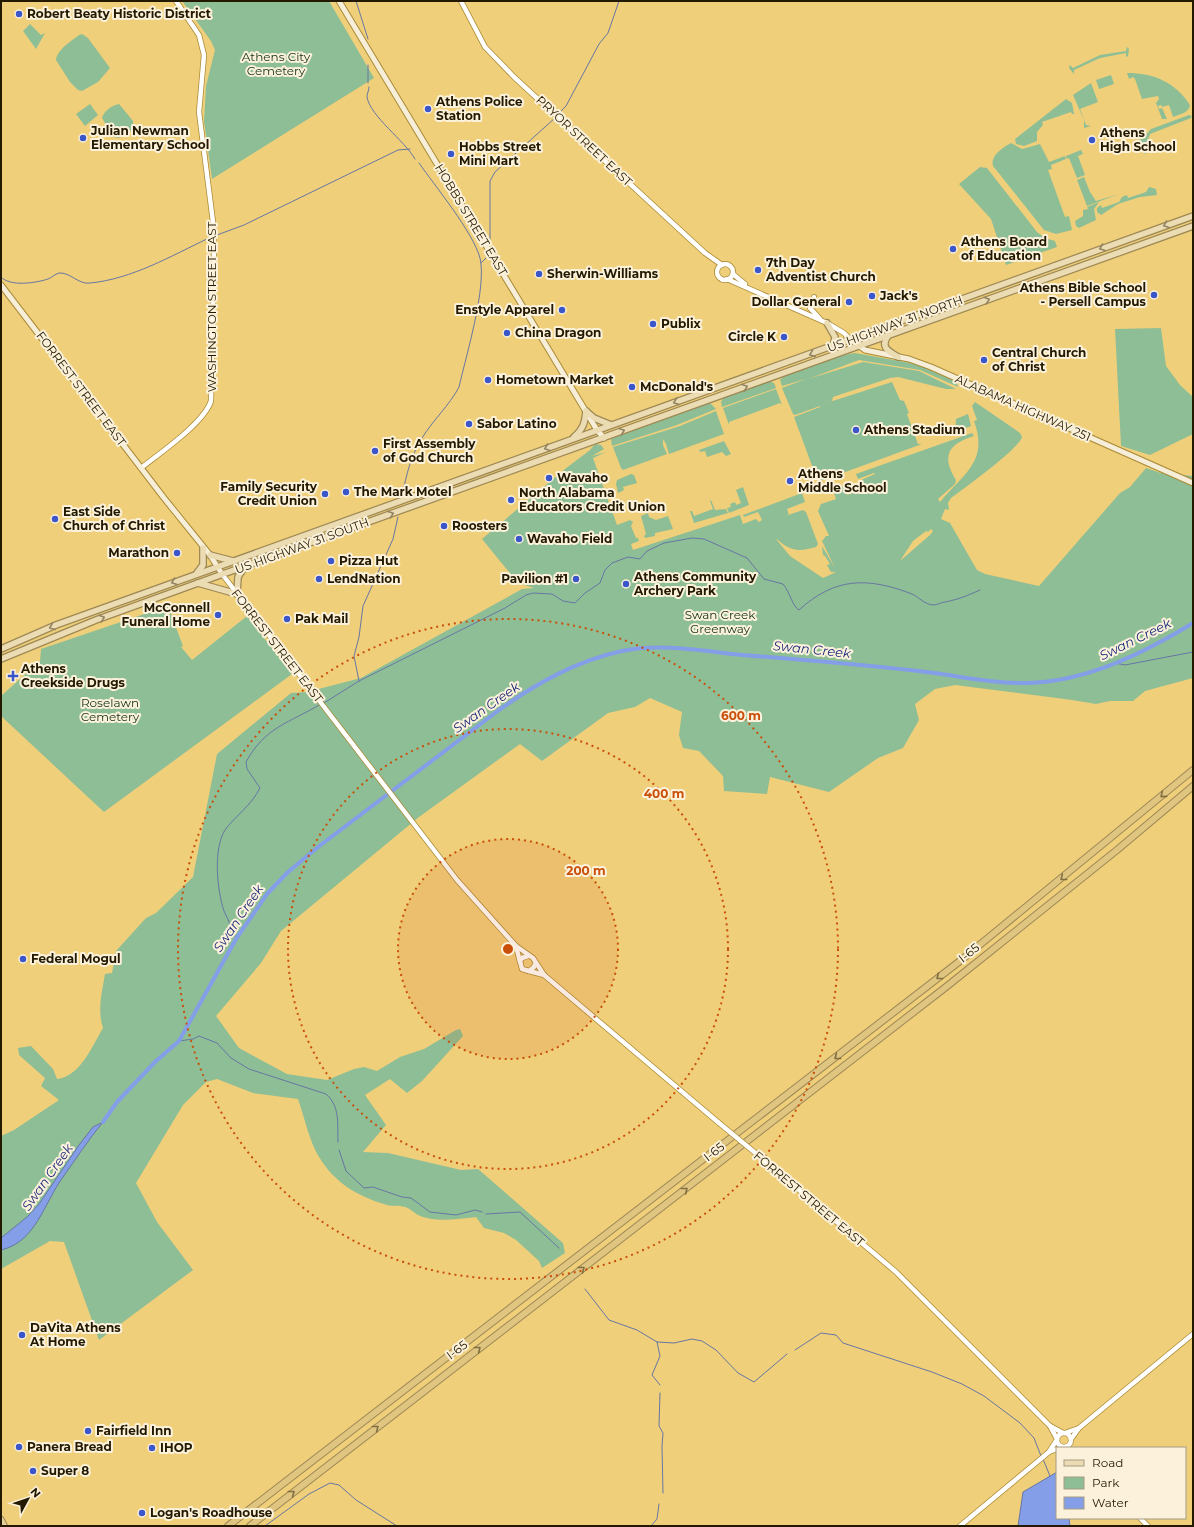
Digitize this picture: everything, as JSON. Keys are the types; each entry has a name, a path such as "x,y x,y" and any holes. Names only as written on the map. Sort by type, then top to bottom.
{"highway":[{"name":"I-65","path":"229,1525 960,961 1193,770"},
{"path":"250,1526 946,988 1118,850 1193,786"},
{"path":"1,1520 4,1526"}],"main road":[{"name":"HOBBS STREET EAST","path":"339,1 597,430 604,438"},
{"name":"US HIGHWAY 31 NORTH","path":"597,430 829,348 1193,216"},
{"name":"US HIGHWAY 31 NORTH","path":"604,438 1193,226"},
{"name":"FORREST STREET EAST","path":"1,284 210,556 222,574"},
{"path":"825,322 835,337 834,343 829,348"},
{"path":"888,336 884,342 884,346 887,350 898,357"},
{"name":"ALABAMA HIGHWAY 251","path":"851,340 865,350 898,357 931,367 1193,483"},
{"path":"586,411 594,418 612,425"},
{"path":"569,440 581,431 585,422 586,411"},
{"name":"US HIGHWAY 31 SOUTH","path":"1,649 56,625 597,430"},
{"name":"US HIGHWAY 31 SOUTH","path":"1,659 96,620 604,438"},
{"path":"195,575 203,566 203,548"},
{"path":"210,556 234,562"},
{"path":"198,583 237,594 238,578 246,566"}],"street":[{"name":"WASHINGTON STREET EAST","path":"141,468 195,424 210,406 212,401 213,222 199,112 204,55 199,35 176,1"},
{"name":"PRYOR STREET EAST","path":"461,1 477,34 493,55 704,253 715,266 717,272"},
{"name":"PRYOR STREET EAST","path":"704,253 722,264"},
{"path":"749,288 733,274 730,266 722,264 718,268 717,272 720,277 749,288 825,322 843,332 851,340"},
{"path":"727,279 733,274"},
{"path":"814,297 810,308 825,322"},
{"name":"FORREST STREET EAST","path":"222,574 456,880 516,946 528,956"},
{"name":"FORREST STREET EAST","path":"516,946 520,962"},
{"path":"528,956 533,958 535,964 529,971 522,968 520,962 522,958 528,956"},
{"name":"FORREST STREET EAST","path":"535,964 544,975 896,1272 1050,1426 1064,1433"},
{"name":"FORREST STREET EAST","path":"529,971 544,975"},
{"path":"1064,1447 1079,1428 1193,1334"},
{"path":"1050,1426 1058,1445 1061,1447"},
{"path":"1050,1452 1059,1435 1079,1428"},
{"path":"1064,1433 1071,1440 1074,1447"},
{"path":"960,1526 1050,1452 1056,1449"}],"green space":[{"name":"Athens City Cemetery","path":"182,1 329,1 374,78 212,179 204,121 206,86 215,50 211,41"},
{"path":"30,24 41,35 45,33 36,49 23,31"},
{"path":"82,34 88,38 110,68 98,82 82,91 78,90 70,82 56,60 57,56 65,46"},
{"path":"1127,47 1129,49 1128,56 1126,57 1126,53 1100,58 1074,70 1074,74 1069,68 1070,65 1073,68 1100,55 1126,51"},
{"path":"1127,73 1137,73 1163,80 1178,90 1184,97 1190,105 1188,110 1173,117 1169,105 1162,107 1161,105 1158,106 1159,109 1162,108 1167,119 1162,119 1156,103 1159,99 1158,96 1142,99 1135,79 1133,77 1129,79"},
{"path":"1111,75 1114,84 1099,89 1096,80"},
{"path":"1091,83 1098,102 1080,109 1086,125 1091,126 1084,128 1084,120 1073,95"},
{"path":"1066,99 1072,103 1074,114 1071,112 1042,122 1043,125 1037,132 1037,141 1024,146 1016,144 1015,139"},
{"path":"90,104 98,115 85,126 76,114"},
{"path":"119,104 133,121 133,127 124,136 118,138 114,137 102,118 108,109"},
{"path":"1189,115 1192,116 1191,118 1150,134 1146,145 1148,152 1144,154 1139,136 1143,138 1151,129"},
{"path":"1011,143 1022,149 1040,144 1049,162 1065,156 1066,159 1051,165 1052,169 1048,170 1065,217 1069,216 1072,230 1056,234 1044,230 993,166 993,159 995,156"},
{"path":"1081,150 1083,154 1078,156 1085,175 1077,178 1069,158 1067,159 1066,156"},
{"path":"980,167 987,168 1037,232 1045,238 1055,241 1057,247 1006,265 991,219 959,184"},
{"path":"1084,177 1090,192 1096,201 1119,194 1087,206 1077,180"},
{"path":"1149,187 1156,189 1157,195 1140,197 1118,204 1101,215 1097,212 1097,208 1101,205 1102,208 1119,202 1122,197 1127,195 1128,198 1146,192"},
{"path":"1099,202 1094,209 1096,220 1079,228 1076,226 1075,221 1083,216 1083,210 1088,209 1087,207"},
{"path":"1161,328 1166,366 1180,385 1193,397 1193,434 1150,455 1121,446 1115,329"},
{"name":"Athens Stadium","path":"855,353 916,364 956,381 958,387 920,370 859,360 808,379 863,362 919,371 956,389 946,389 898,377 890,378 833,397 832,401 820,405 892,382 900,400 904,401 918,444 922,444 818,482 794,417 820,406 795,415 793,414 782,388 806,379 782,386 780,380 784,376 844,355"},
{"path":"768,381 774,383 776,388 722,407 721,402 724,397"},
{"path":"776,389 782,405 780,403 729,422 729,425 723,408"},
{"path":"709,402 716,409 677,425 612,446 611,439"},
{"name":"Swan Creek Greenway","path":"975,402 1020,433 1022,437 1012,450 1002,459 951,498 948,503 949,510 945,509 941,519 950,523 977,570 985,574 1039,586 1120,493 1130,487 1146,468 1161,473 1193,476 1193,678 1145,691 1133,701 1110,701 1096,704 955,685 935,689 915,704 919,720 903,748 878,758 829,792 770,777 767,794 724,791 723,776 699,751 683,748 679,735 682,712 650,698 635,707 608,713 542,761 520,744 419,817 281,931 261,963 216,1016 239,1048 287,1074 327,1080 354,1069 364,1067 377,1071 400,1057 424,1049 460,1029 463,1036 422,1081 407,1093 390,1079 365,1095 386,1125 363,1152 388,1153 461,1170 478,1169 563,1243 565,1253 542,1268 539,1261 516,1240 504,1233 484,1228 476,1217 447,1220 432,1219 418,1215 403,1206 387,1205 365,1197 339,1181 325,1166 313,1144 298,1099 253,1093 217,1079 206,1082 183,1105 136,1183 157,1222 193,1270 99,1340 64,1242 50,1241 1,1269 1,1136 14,1130 59,1100 41,1086 45,1078 19,1055 18,1048 31,1046 53,1069 57,1079 65,1077 73,1072 85,1059 103,1028 100,1008 105,974 112,973 116,951 146,918 156,913 193,877 217,754 291,693 307,692 361,678 522,589 534,588 518,583 482,539 565,469 590,450 595,444 601,445 604,449 592,456 606,452 593,458 617,525 630,520 633,522 631,526 636,538 638,538 639,541 631,544 633,550 740,515 743,524 756,519 759,522 762,520 758,512 744,517 743,515 802,493 805,502 787,509 789,515 803,510 806,512 818,544 816,547 797,550 786,546 776,539 790,556 823,578 836,572 831,572 827,565 830,564 823,555 822,546 835,568 822,541 826,536 829,536 818,511 821,504 836,499 834,493 843,486 847,495 861,490 859,481 875,474 874,473 858,479 856,474 972,433 974,436 958,443 950,452 948,458 949,464 951,472 956,480 955,484 938,499 940,502 965,475 976,457 978,435 974,421 977,420 972,406","holes":["931,529 933,531 930,535 900,561 913,541 926,531 928,532"]},
{"path":"716,411 724,434 669,454 663,439 663,445 667,454 623,470 621,468 613,447 680,426"},
{"path":"968,414 971,426 955,432 956,419"},
{"path":"724,441 731,454 726,456 722,452 707,457 705,451 700,452 699,450"},
{"path":"631,474 634,475 637,483 623,487 624,490 618,493 616,484 617,480"},
{"path":"743,487 749,505 729,513 727,508 731,507 730,504 735,502 736,505 741,503 736,490"},
{"path":"711,500 715,510 726,509 728,513 694,523 690,511 692,511 694,516 713,509"},
{"path":"648,513 649,517 656,520 668,516 673,529 655,533 655,536 645,538 644,536 646,534 641,516"},
{"name":"Roselawn Cemetery","path":"168,606 183,646 181,647 192,660 247,616 292,674 104,812 1,716 1,696 40,661 41,649"}],"water":[{"path":"103,1122 56,1187 31,1230 23,1239 13,1246 1,1250 1,1238 27,1217 39,1204 93,1127"},
{"path":"1056,1473 1056,1519 1069,1519 1070,1526 1018,1526 1023,1492"}],"waterway":[{"path":"356,1 368,39"},
{"path":"558,114 566,106 599,44 608,33 619,1"},
{"path":"368,65 368,83"},
{"path":"369,87 367,97 374,112 404,144 415,159"},
{"path":"490,239 490,181 495,172 555,118"},
{"path":"217,235 244,225 398,150 410,149"},
{"path":"402,496 409,466 418,445 426,431 451,400 459,387 475,322 481,286 480,258 470,235 419,163"},
{"path":"1,277 10,282 30,283 63,273 86,283 106,281 151,266 209,238"},
{"path":"481,263 486,258"},
{"path":"359,681 354,656 359,637 363,606 393,539 398,517"},
{"path":"324,703 359,681 505,608 526,595 533,593 552,594 563,601 575,603 585,593 600,583 605,570 612,563 628,557 640,559 647,551 664,543 692,538 704,539 747,558 764,579 783,584 799,610 812,599 826,591 852,583 866,583 896,588 912,594 931,605 959,598 980,590"},
{"name":"Swan Creek","path":"103,1122 117,1102 155,1062 179,1041 236,939 267,894 288,872 318,847 499,710 542,682 573,667 605,655 622,651 652,648 682,648 934,673 992,681 1027,683 1071,677 1114,664 1155,645 1193,623"},
{"path":"1115,663 1125,665 1193,652"},
{"path":"236,939 224,911 217,870 219,848 221,838 225,830 248,805 260,788 247,769 246,762 253,750 270,733 288,721 321,704"},
{"path":"179,1041 193,1039 199,1036 217,1043 231,1058 249,1069 326,1094 331,1099 336,1111 338,1123 338,1142"},
{"path":"339,1150 346,1171 364,1188 373,1187 402,1197 411,1198 430,1212 456,1215 475,1210 482,1212"},
{"path":"486,1214 520,1212 559,1248"},
{"path":"585,1289 609,1320 637,1330 657,1342 674,1343 692,1339 702,1341 716,1350 738,1373 754,1382 787,1354"},
{"path":"795,1350 821,1333 836,1335 843,1343 932,1372 962,1384 984,1396 1020,1423 1034,1438 1041,1456"},
{"path":"657,1342 660,1356 652,1375 660,1385"},
{"path":"660,1393 659,1426 663,1433 663,1493"},
{"path":"1043,1459 1050,1476"},
{"path":"265,1526 309,1494 330,1483 339,1485 356,1500 397,1526"},
{"path":"651,1526 657,1519 659,1504"}],"place":[{"name":"Robert Beaty Historic District","path":"19,14"},
{"name":"Athens Police Station","path":"428,109"},
{"name":"Julian Newman Elementary School","path":"83,138"},
{"name":"Athens High School","path":"1092,140"},
{"name":"Hobbs Street Mini Mart","path":"451,154"},
{"name":"Athens Board of Education","path":"953,249"},
{"name":"7th Day Adventist Church","path":"758,270"},
{"name":"Sherwin-Williams","path":"539,274"},
{"name":"Athens Bible School - Persell Campus","path":"1154,295"},
{"name":"Jack's","path":"872,296"},
{"name":"Dollar General","path":"849,302"},
{"name":"Enstyle Apparel","path":"562,310"},
{"name":"Publix","path":"653,324"},
{"name":"China Dragon","path":"507,333"},
{"name":"Circle K","path":"784,337"},
{"name":"Central Church of Christ","path":"984,360"},
{"name":"Hometown Market","path":"488,380"},
{"name":"McDonald's","path":"632,387"},
{"name":"Sabor Latino","path":"469,424"},
{"name":"Athens Stadium","path":"856,430"},
{"name":"First Assembly of God Church","path":"375,451"},
{"name":"Wavaho","path":"549,478"},
{"name":"Athens Middle School","path":"790,481"},
{"name":"The Mark Motel","path":"346,492"},
{"name":"Family Security Credit Union","path":"325,494"},
{"name":"North Alabama Educators Credit Union","path":"511,500"},
{"name":"East Side Church of Christ","path":"55,519"},
{"name":"Roosters","path":"444,526"},
{"name":"Wavaho Field","path":"519,539"},
{"name":"Marathon","path":"177,553"},
{"name":"Pizza Hut","path":"331,561"},
{"name":"LendNation","path":"319,579"},
{"name":"Pavilion #1","path":"576,579"},
{"name":"Athens Community Archery Park","path":"626,584"},
{"name":"McConnell Funeral Home","path":"218,615"},
{"name":"Pak Mail","path":"287,619"},
{"name":"Athens Creekside Drugs","path":"13,676"},
{"name":"Federal Mogul","path":"23,959"},
{"name":"DaVita Athens At Home","path":"22,1335"},
{"name":"Fairfield Inn","path":"88,1431"},
{"name":"Panera Bread","path":"19,1447"},
{"name":"IHOP","path":"152,1448"},
{"name":"Super 8","path":"33,1471"},
{"name":"Logan's Roadhouse","path":"142,1513"}]}
